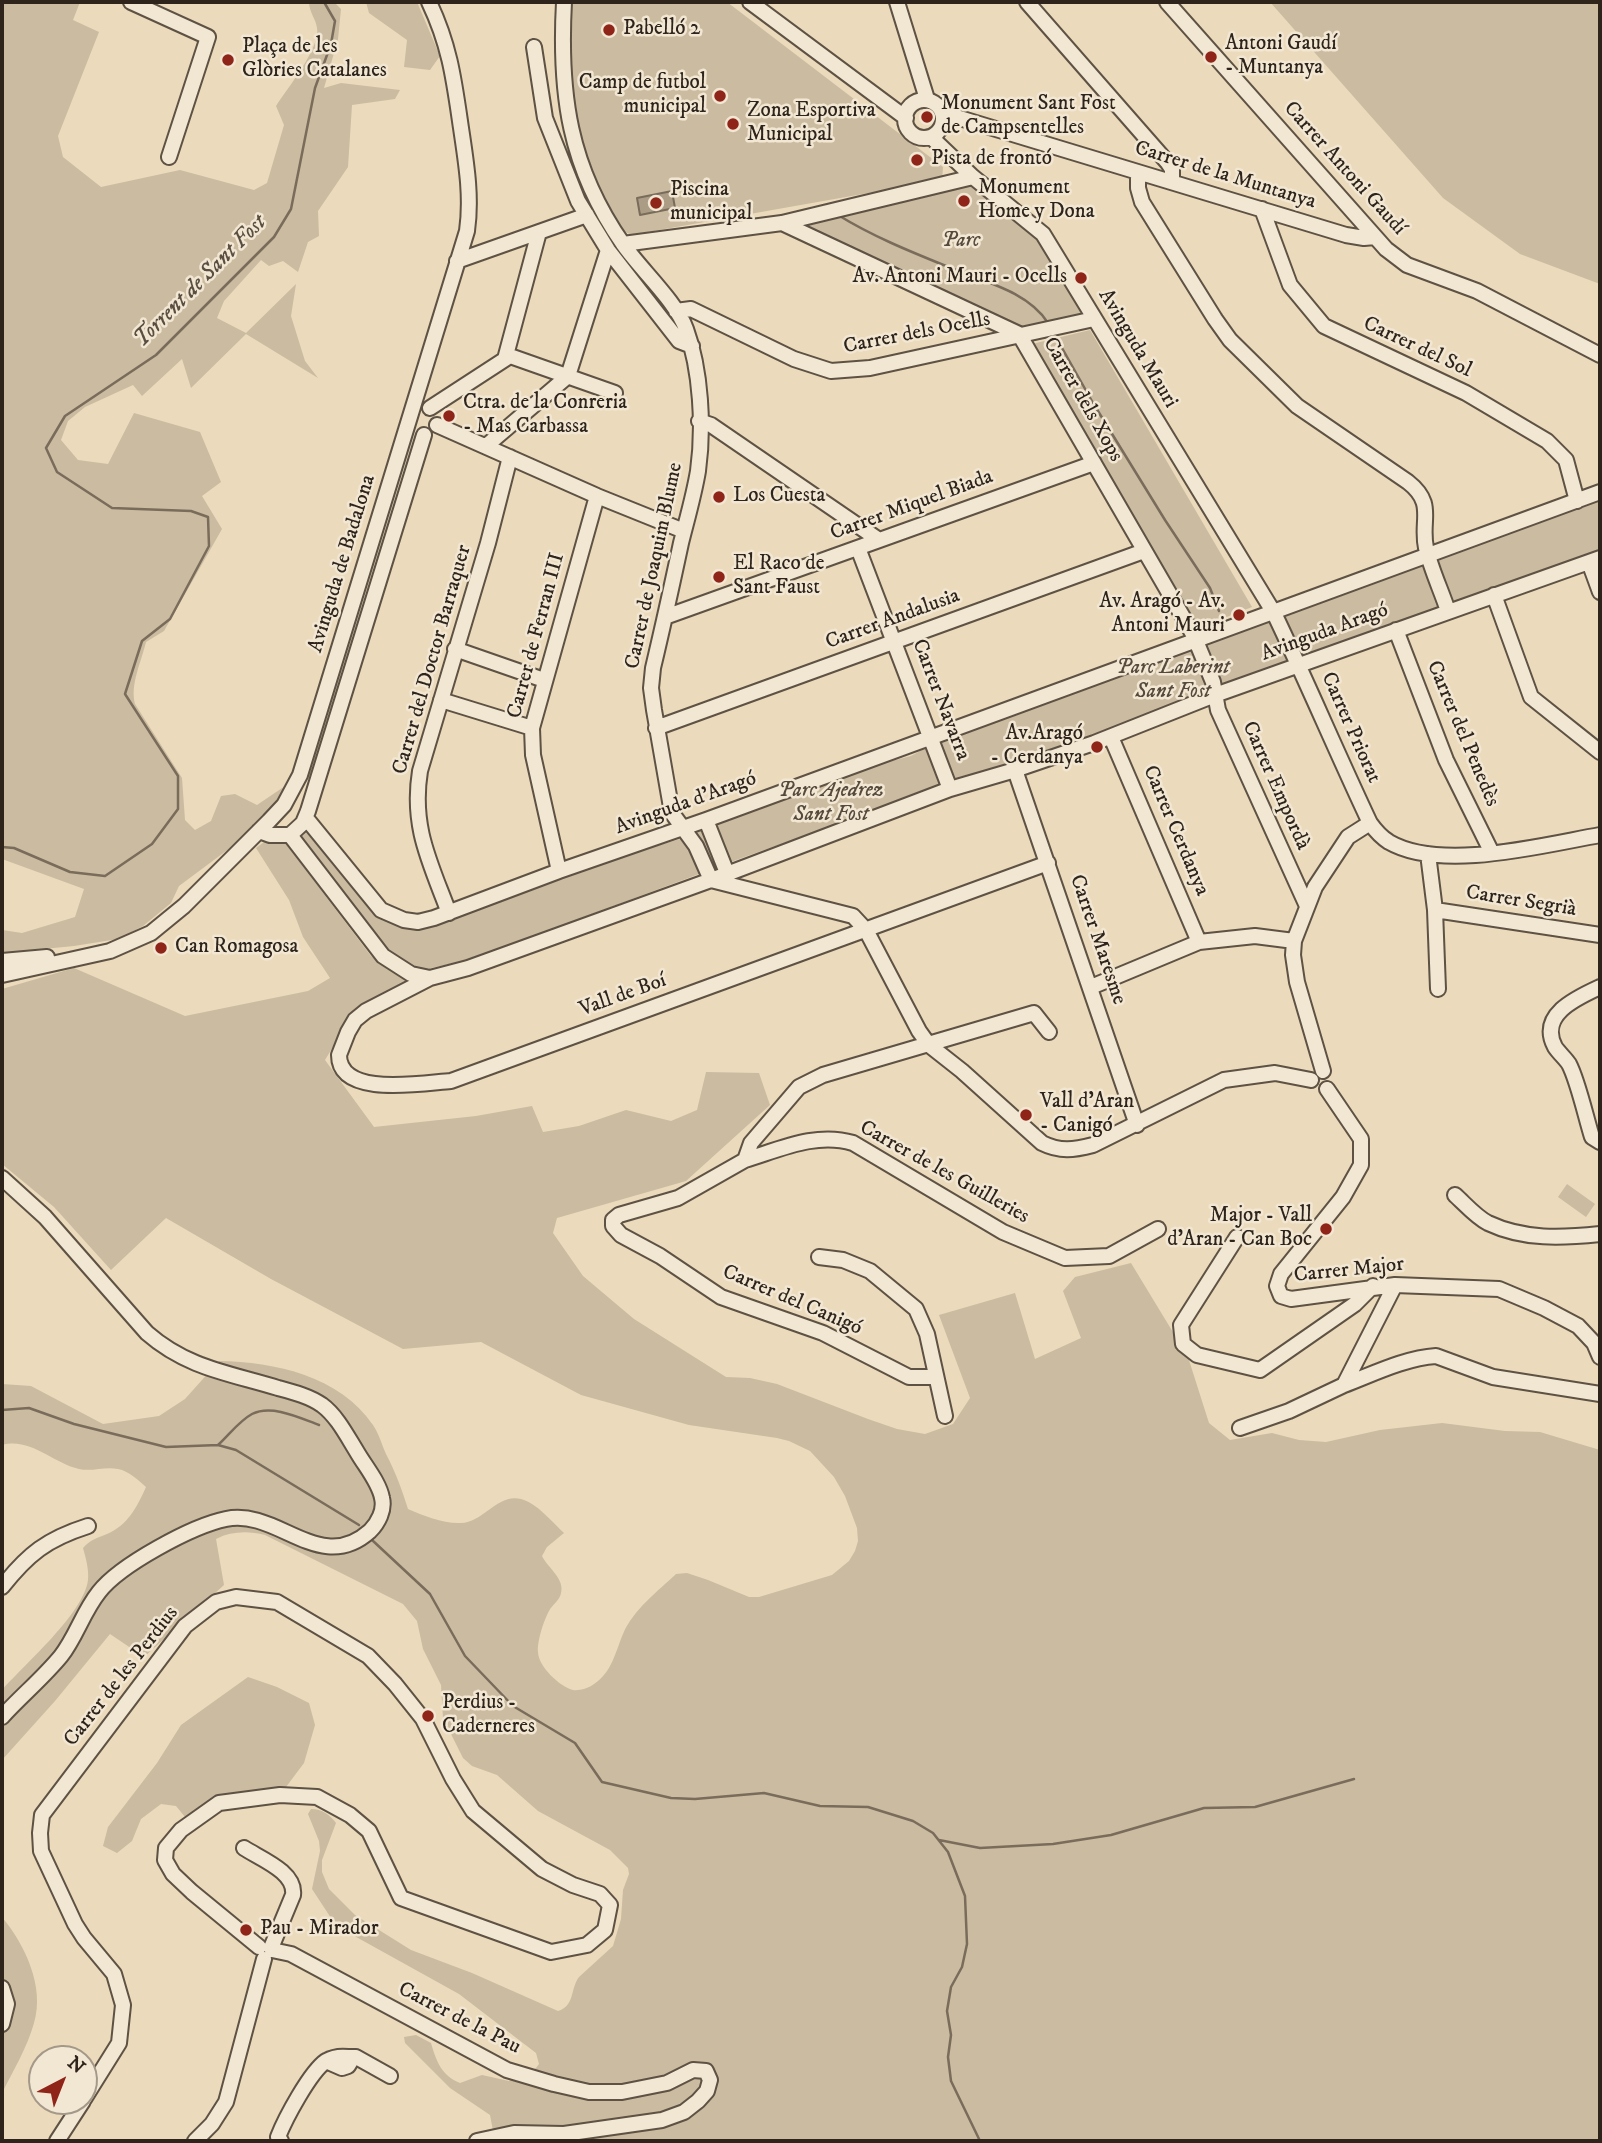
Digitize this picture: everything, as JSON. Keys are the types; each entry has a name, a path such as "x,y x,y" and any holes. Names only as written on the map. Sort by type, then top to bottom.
{"street":[{"path":"131,2 208,37 169,157"},
{"name":"Avinguda de Badalona","path":"2,975 110,951 151,933 184,906 259,831 284,805 295,787 309,750 467,231 469,195 451,58 429,2"},
{"path":"440,26 443,2"},
{"name":"Carrer de Joaquim Blume","path":"564,2 561,51 569,122 583,172 597,203 623,244 685,326 698,387 698,470 653,668 652,688 656,728 672,813 696,846 711,880"},
{"path":"750,2 906,118"},
{"path":"897,2 927,99"},
{"path":"1027,2 1168,163 1172,169 1172,182"},
{"path":"1154,2 1168,4"},
{"name":"Carrer Antoni Gaudí","path":"1168,4 1375,237 1407,265 1478,290 1600,355"},
{"path":"534,47 545,118 578,201 608,250 679,341 691,346"},
{"path":"927,99 936,103 943,113 942,127 940,132 921,139 912,135 906,126 906,118 915,103 927,99"},
{"name":"Carrer de la Muntanya","path":"943,113 1346,235 1375,237"},
{"name":"Avinguda Mauri","path":"931,137 973,177 1043,234 1274,613"},
{"path":"1139,172 1138,188 1142,202 1230,340 1286,397 1417,488 1426,508 1425,540 1448,611"},
{"path":"623,244 782,223 973,177"},
{"name":"Carrer del Sol","path":"1262,209 1290,285 1324,326 1466,393 1547,441 1566,460 1577,501"},
{"path":"457,261 587,215"},
{"name":"Carrer dels Xops","path":"782,223 1019,334 1195,641"},
{"path":"505,359 539,232"},
{"path":"486,446 568,376 608,250"},
{"name":"Carrer dels Ocells","path":"676,311 691,309 794,359 831,371 870,368 1094,319"},
{"path":"429,408 510,356 615,393"},
{"path":"405,431 424,435 437,425 437,417 429,408 414,400"},
{"path":"699,421 711,425 879,540"},
{"path":"437,425 597,496 684,531"},
{"path":"290,835 308,812 424,435"},
{"name":"Carrer del Doctor Barraquer","path":"449,913 422,841 416,802 420,771 488,543 510,457"},
{"name":"Carrer Miquel Biada","path":"665,617 1094,463"},
{"name":"Avinguda Aragó","path":"1274,613 1600,492"},
{"name":"Carrer de Ferran III","path":"559,871 533,755 532,728 597,496"},
{"name":"Carrer Navarra","path":"858,548 950,789"},
{"name":"Carrer Andalusia","path":"656,728 1144,551"},
{"path":"1595,560 1600,592"},
{"name":"Avinguda Aragó","path":"1215,695 1595,560"},
{"path":"1494,595 1531,697 1600,752"},
{"name":"Avinguda d'Aragó","path":"295,787 308,812 382,910 404,920 418,922 1274,613"},
{"name":"Carrer Priorat","path":"1274,613 1370,823"},
{"name":"Carrer del Penedès","path":"1396,630 1446,760 1492,853"},
{"name":"Carrer Empordà","path":"1195,641 1213,682 1218,710 1307,906"},
{"path":"456,649 544,680"},
{"path":"290,835 383,956 411,974 430,978 468,968 711,880 950,789 1111,737 1215,695"},
{"path":"441,700 532,728"},
{"name":"Carrer Cerdanya","path":"1111,737 1199,942"},
{"name":"Carrer Maresme","path":"1015,770 1137,1125"},
{"path":"706,820 727,873 750,890"},
{"path":"711,880 842,911 860,921 929,1045 1042,1143 1054,1148 1077,1150 1137,1125 1224,1080 1275,1073 1317,1076 1297,982 1294,941 1315,887 1348,838 1370,823 1389,842 1429,854 1475,856 1600,835"},
{"path":"259,831 270,835 290,835"},
{"path":"1429,854 1435,910 1438,989"},
{"name":"Vall de Boí","path":"430,978 379,1003 355,1020 339,1055 345,1073 364,1083 451,1081 1048,863"},
{"name":"Carrer Segrià","path":"1435,910 1600,935"},
{"path":"1091,987 1199,942 1255,936 1294,941"},
{"path":"2,961 57,956 73,958"},
{"path":"1600,987 1572,1000 1553,1019 1550,1033 1556,1048 1569,1064 1592,1137 1600,1142"},
{"name":"Carrer del Canigó","path":"936,1377 909,1377 823,1333 721,1297 660,1256 621,1234 613,1226 613,1220 620,1215 678,1198 745,1160 751,1143 807,1082 823,1074 1034,1013 1049,1032"},
{"name":"Carrer Major","path":"1317,1076 1328,1074 1331,1084 1327,1090 1361,1139 1361,1165 1343,1197 1281,1274 1278,1292 1285,1299 1373,1286 1499,1289 1578,1326 1594,1343 1600,1357"},
{"name":"Carrer de les Guilleries","path":"745,1160 818,1139 840,1139 853,1143 1003,1232 1065,1258 1109,1256 1158,1229"},
{"path":"2,1178 45,1217 162,1346 186,1361 300,1394 324,1407 347,1436 377,1484 383,1506 373,1528 353,1544 342,1547 323,1546 261,1522 235,1518 197,1529 134,1562 122,1569 99,1592 62,1655 2,1717"},
{"path":"1455,1195 1486,1222 1520,1234 1558,1239 1600,1234"},
{"path":"1237,1237 1181,1325 1183,1343 1197,1355 1260,1370 1355,1304 1373,1286"},
{"path":"819,1257 856,1264 870,1270 909,1301 922,1319 945,1416"},
{"path":"1344,1385 1395,1285"},
{"path":"1240,1428 1289,1411 1390,1367 1436,1356 1493,1377 1600,1394"},
{"path":"2,1587 43,1545 58,1536 88,1526"},
{"name":"Carrer de les Perdius","path":"98,2076 119,2043 123,2005 114,1974 75,1923 41,1851 42,1815 185,1626 216,1602 236,1597 277,1602 368,1656 423,1719 453,1779 473,1811 542,1869 573,1885 600,1894 610,1905 605,1930 587,1945 551,1952 401,1898 369,1831 350,1815 317,1797 280,1795 219,1803 181,1830 166,1848 165,1860 173,1874 192,1892 266,1951"},
{"path":"195,2141 212,2123 226,2102 266,1951 293,1895 294,1887 287,1875 244,1848"},
{"name":"Carrer de la Pau","path":"266,1951 291,1954 507,2070 554,2084 589,2092 622,2092 667,2083 693,2070 706,2071 710,2080 707,2091 698,2101 684,2112 662,2120 564,2134 514,2133 477,2141"},
{"path":"2,1988 7,2004 2,2024"},
{"path":"281,2141 278,2137 287,2113 326,2062 340,2056 356,2057 390,2076"},
{"name":"Carrer de les Perdius","path":"57,2141 73,2115"}],"green space":[{"path":"2,2 80,2 73,20 99,32 58,136 63,157 101,187 180,170 254,190 267,183 284,125 276,106 309,57 317,36 309,2 334,2 341,9 338,39 324,88 341,83 400,90 395,99 352,105 348,167 318,211 319,236 308,242 298,272 283,261 269,266 261,260 224,301 217,318 246,333 296,284 291,316 305,361 318,378 246,334 191,388 182,359 142,396 133,385 85,407 68,421 61,440 78,460 108,464 134,413 200,432 221,482 202,496 222,529 164,631 146,642 135,681 135,704 182,778 185,820 195,830 211,821 221,796 235,794 257,805 291,782 264,816 230,848 179,886 171,903 143,926 118,939 2,953 2,930 22,933 75,917 84,889 2,859"},
{"path":"366,2 417,2 440,56 430,70 404,67 407,40 369,13"},
{"name":"Zona Esportiva Municipal","path":"571,2 727,2 943,167 942,180 631,235 624,231 601,193 583,152 572,87 569,41"},
{"path":"1270,2 1600,2 1600,284 1520,254 1443,198"},
{"name":"Parc","path":"973,177 1043,234 1094,319 1019,334 782,223"},
{"path":"1090,330 1252,607 1196,629 1032,344"},
{"path":"1600,498 1600,551 1241,682 747,856 472,959 422,970 400,963 384,951 299,838 306,830 343,877 385,920 416,927 560,876 683,838 857,770 911,756 940,740"},
{"path":"264,842 286,844 371,956 409,982 355,1010 325,1060 374,1127 476,1116 532,1106 543,1132 579,1126 626,1110 671,1121 697,1110 706,1072 759,1073 770,1105 686,1181 557,1218 553,1233 583,1276 634,1319 726,1377 750,1378 777,1384 897,1429 925,1434 953,1424 970,1398 939,1315 1015,1293 1035,1359 1081,1338 1063,1291 1075,1277 1131,1263 1188,1357 1209,1423 1230,1440 1272,1433 1299,1440 1326,1442 1380,1430 1442,1423 1505,1431 1540,1432 1600,1450 1600,2141 495,2141 490,2115 450,2088 405,2043 404,2037 416,2035 431,2043 441,2067 460,2083 482,2075 509,2081 536,2068 539,2064 536,2053 459,1994 349,1933 331,1918 312,1889 320,1851 319,1841 308,1814 311,1809 319,1810 336,1823 322,1860 322,1872 329,1889 355,1915 411,1950 472,1973 558,2011 570,2001 579,1977 613,1946 621,1919 628,1868 610,1850 538,1811 497,1775 472,1766 463,1758 443,1718 441,1685 423,1649 417,1621 403,1604 265,1535 240,1532 216,1539 224,1585 144,1657 110,1634 2,1760 2,1690 52,1638 84,1593 88,1568 83,1548 121,1526 146,1487 122,1470 79,1469 32,1447 12,1443 2,1445 2,1384 31,1386 103,1424 159,1416 185,1399 219,1361 284,1369 325,1383 359,1408 373,1425 408,1509 441,1521 461,1523 477,1518 505,1500 521,1499 538,1509 564,1533 547,1547 542,1556 562,1588 545,1620 538,1652 551,1675 573,1690 589,1687 605,1674 627,1625 646,1601 676,1574 687,1573 749,1597 759,1597 832,1575 849,1561 858,1541 857,1528 845,1496 834,1477 810,1451 789,1441 689,1425 581,1395 481,1342 403,1349 271,1279 166,1218 111,1270 54,1207 2,1164 2,989 74,968 185,1016 308,991 330,978 303,937 289,900 256,848"},
{"path":"1567,1184 1595,1204 1586,1217 1558,1197"},
{"path":"248,1677 277,1687 309,1703 315,1725 304,1763 280,1795 217,1804 190,1823 176,1806 161,1804 141,1819 132,1841 117,1853 103,1846 108,1827 157,1763 181,1725"},
{"path":"2,1917 18,1940 31,1967 37,2009 20,2059 2,2093"}],"shaded area":[{"name":"Piscina municipal","path":"672,191 675,208 640,215 637,198"}],"waterway":[{"name":"Torrent de Sant Fost","path":"2,847 14,848 70,872 105,876 152,844 178,809 178,776 125,694 142,641 170,619 209,546 208,517 191,511 112,508 57,472 46,448 65,416 156,355 274,237 291,209 315,88 331,44 335,21 324,2"},
{"path":"838,215 891,243 1015,294 1028,302 1048,323"},
{"path":"1053,332 1093,403 1210,588 1219,611"},
{"path":"2,1410 29,1408 74,1424 166,1447 218,1445 236,1450 359,1525"},
{"path":"218,1445 243,1420 260,1411 286,1413 319,1425"},
{"path":"372,1540 430,1594 465,1656 513,1706 575,1743 602,1782 671,1798 695,1799 764,1793 820,1806 868,1807 913,1821 933,1833 948,1852 965,1896 967,1944 962,1967 951,1987 947,2011 951,2035 948,2057 951,2081 980,2141"},
{"path":"939,1840 980,1848 1053,1844 1111,1835 1204,1808 1255,1807 1354,1779"}],"place":[{"name":"Pabelló 2","path":"609,30"},
{"name":"Antoni Gaudí - Muntanya","path":"1211,57"},
{"name":"Plaça de les Glòries Catalanes","path":"228,60"},
{"name":"Camp de futbol municipal","path":"720,96"},
{"name":"Monument Sant Fost de Campsentelles","path":"927,117"},
{"name":"Zona Esportiva Municipal","path":"733,124"},
{"name":"Pista de frontó","path":"917,160"},
{"name":"Monument Home y Dona","path":"964,201"},
{"name":"Piscina municipal","path":"656,203"},
{"name":"Av. Antoni Mauri - Ocells","path":"1081,278"},
{"name":"Ctra. de la Conreria - Mas Carbassa","path":"449,416"},
{"name":"Los Cuesta","path":"719,497"},
{"name":"El Raco de Sant Faust","path":"719,577"},
{"name":"Av. Aragó - Av. Antoni Mauri","path":"1239,615"},
{"name":"Av.Aragó - Cerdanya","path":"1097,747"},
{"name":"Can Romagosa","path":"161,948"},
{"name":"Vall d'Aran - Canigó","path":"1026,1115"},
{"name":"Major - Vall d'Aran - Can Boc","path":"1326,1229"},
{"name":"Perdius - Caderneres","path":"428,1716"},
{"name":"Pau - Mirador","path":"246,1930"}],"park label":[{"name":"Parc Laberint Sant Fost","path":"1173,681"},
{"name":"Parc Ajedrez Sant Fost","path":"831,804"}]}
